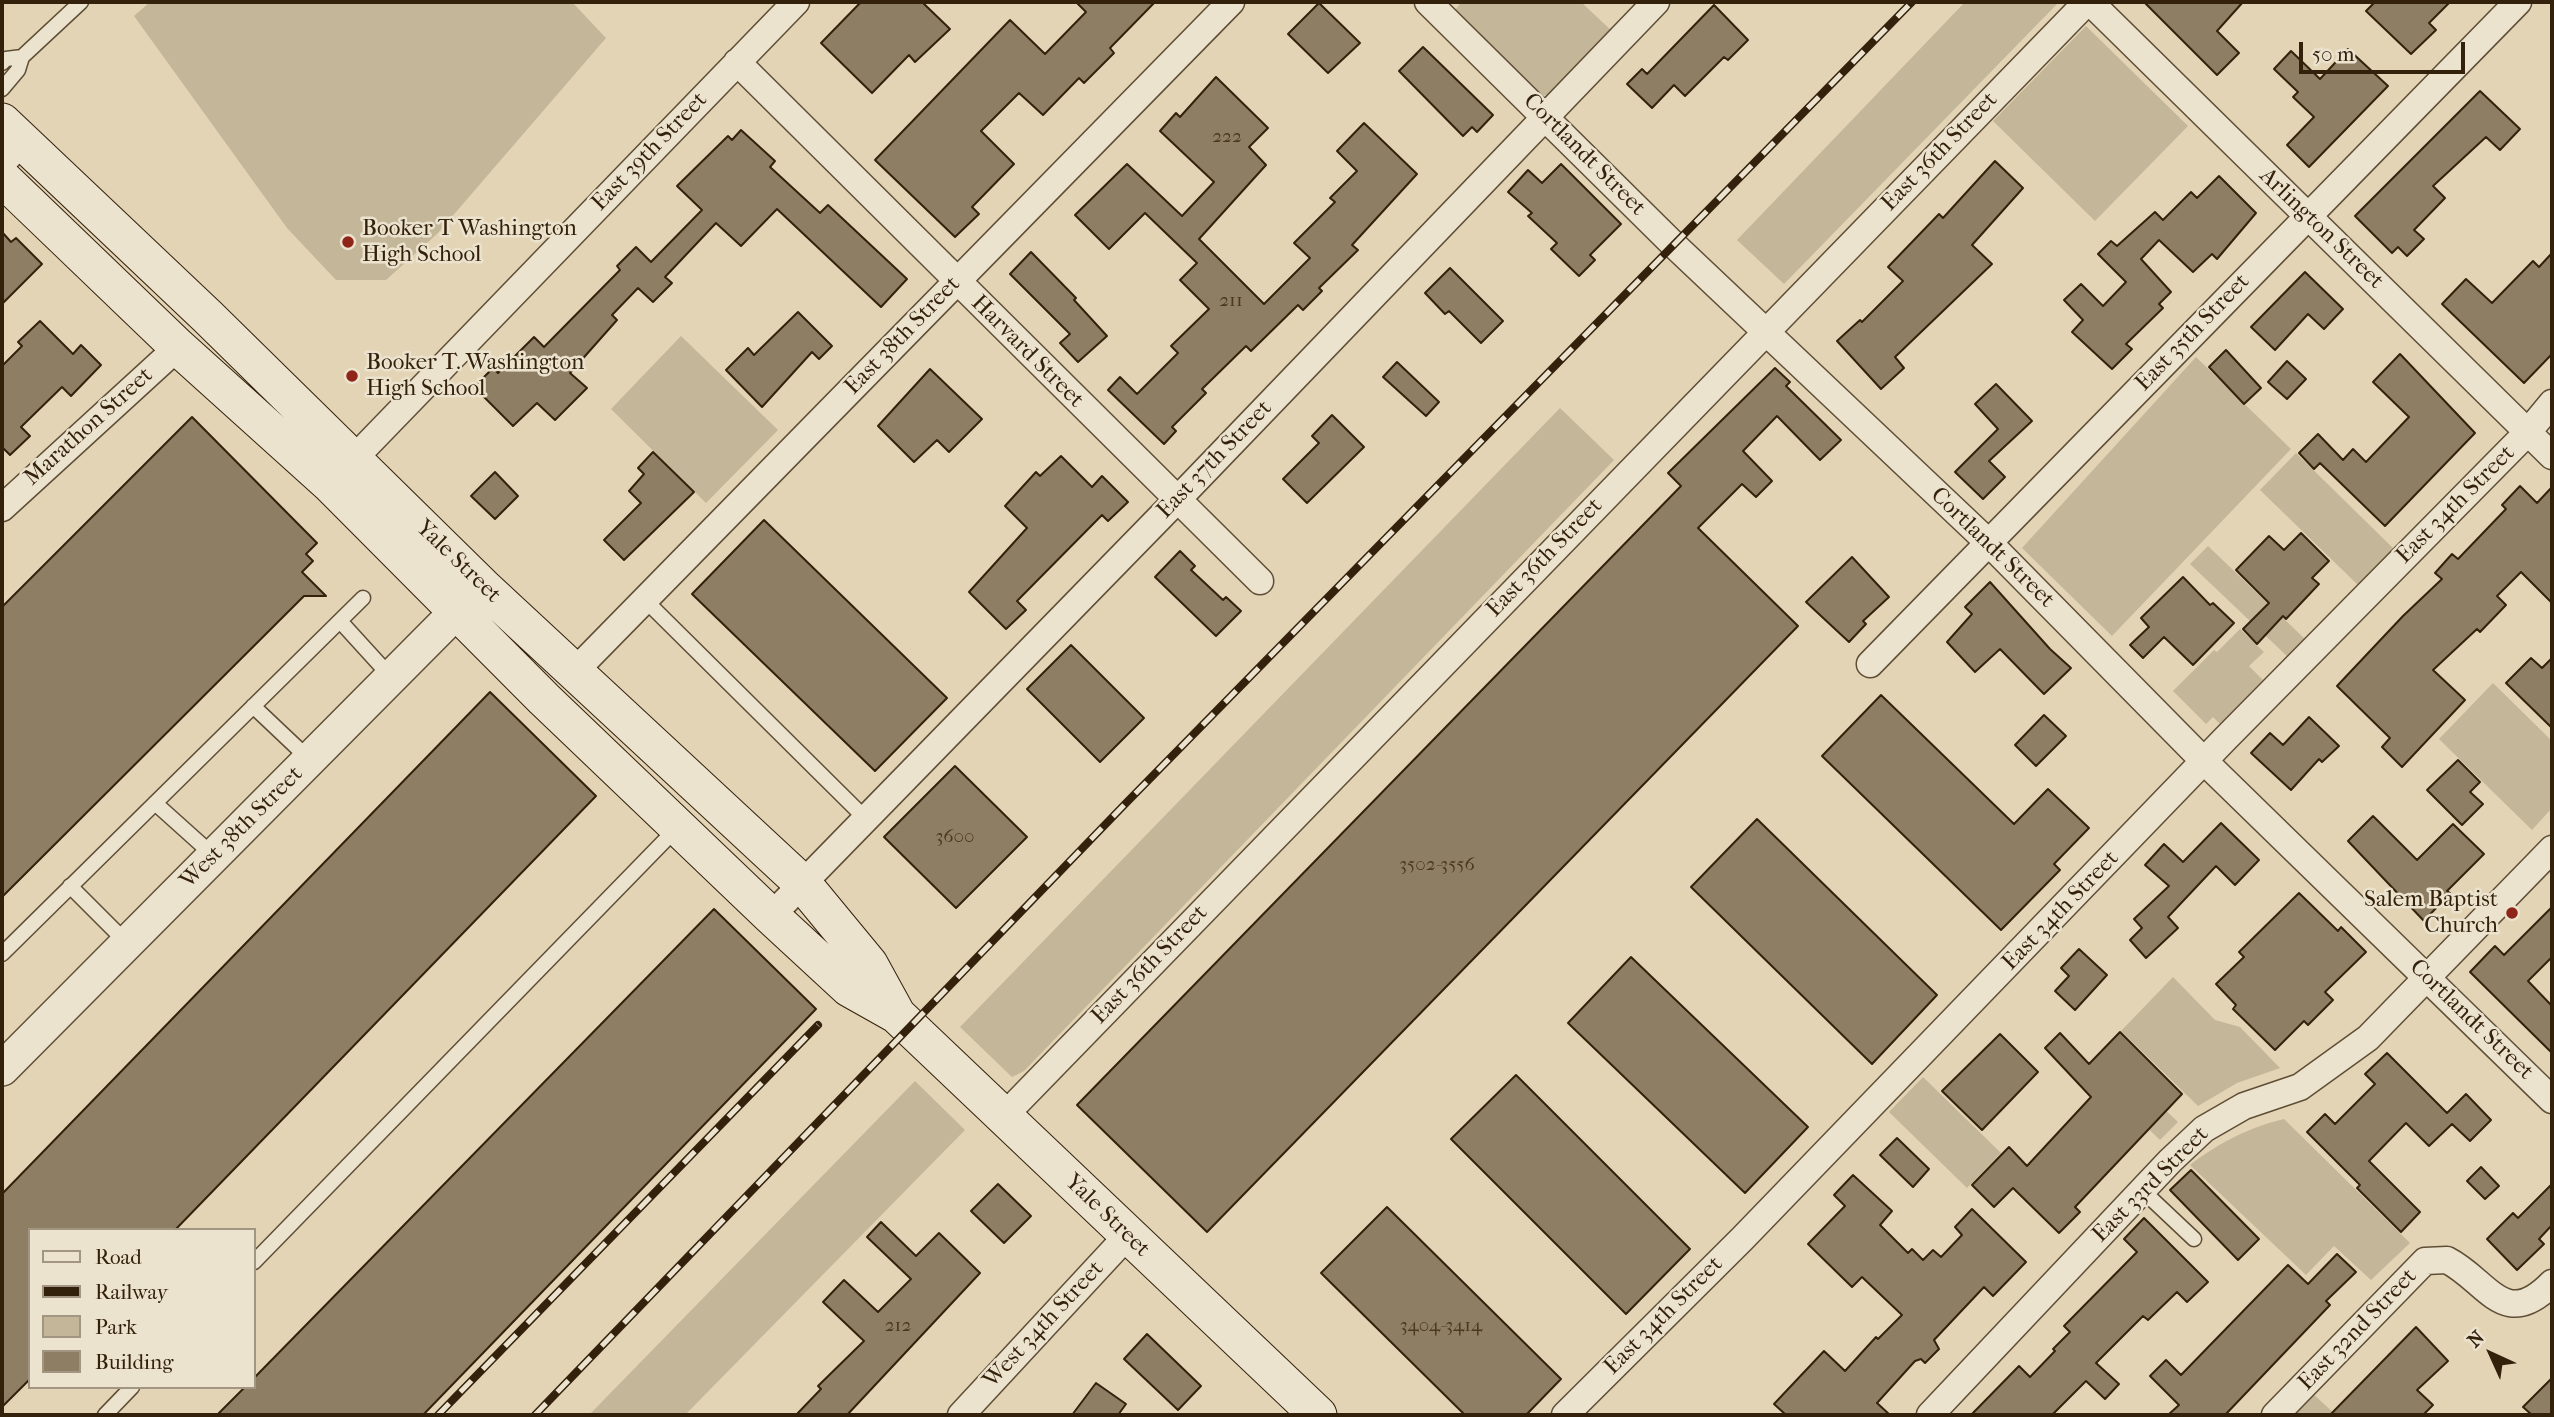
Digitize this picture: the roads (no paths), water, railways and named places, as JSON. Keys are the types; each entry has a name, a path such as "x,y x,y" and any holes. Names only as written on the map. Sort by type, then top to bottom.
{"main road":[{"name":"Yale Street","path":"8,143 208,317 456,612 677,828 849,988 897,1015 1318,1415"},
{"name":"Yale Street","path":"2,178 178,346 341,472 482,586 710,797 803,884 869,964 897,1015"},
{"path":"677,828 710,797"}],"street":[{"name":"East 39th Street","path":"341,472 796,2"},
{"name":"East 38th Street","path":"575,671 1231,2"},
{"name":"Cortlandt Street","path":"1428,2 1765,331 1988,542 2204,761 2552,1100"},
{"name":"East 37th Street","path":"771,916 1177,500 1545,114 1656,2"},
{"name":"Arlington Street","path":"2088,2 2552,456"},
{"name":"East 36th Street","path":"1004,1116 2088,2"},
{"name":"East 35th Street","path":"1870,664 2518,2"},
{"name":"Harvard Street","path":"737,62 1260,581"},
{"name":"Marathon Street","path":"2,508 178,346"},
{"name":"East 34th Street","path":"1565,1415 1988,987 2204,761 2528,432 2552,403"},
{"name":"West 38th Street","path":"3,1067 482,586"},
{"name":"East 33rd Street","path":"1930,1415 2204,1129 2244,1106 2300,1087 2368,1038 2552,849"},
{"name":"West 34th Street","path":"961,1415 1127,1236"},
{"name":"East 32nd Street","path":"2275,1415 2424,1261 2447,1260 2491,1295 2514,1304 2539,1296 2552,1283"}],"lane":[{"path":"2,89 18,70 22,57 81,2"},
{"path":"2,63 6,59 22,57"},
{"path":"2,954 363,598"},
{"path":"645,600 866,819"},
{"path":"340,621 391,677"},
{"path":"253,706 309,760"},
{"path":"155,803 214,856"},
{"path":"256,1260 677,828"},
{"path":"70,886 127,943"},
{"path":"2143,1190 2194,1239"},
{"path":"105,1415 130,1389"}],"railway":[{"path":"535,1415 1128,801 1912,2"},
{"path":"438,1415 818,1025"}],"place":[{"name":"Booker T Washington High School","path":"348,242"},
{"name":"Booker T. Washington High School","path":"352,376"},
{"name":"Salem Baptist Church","path":"2512,913"}]}
